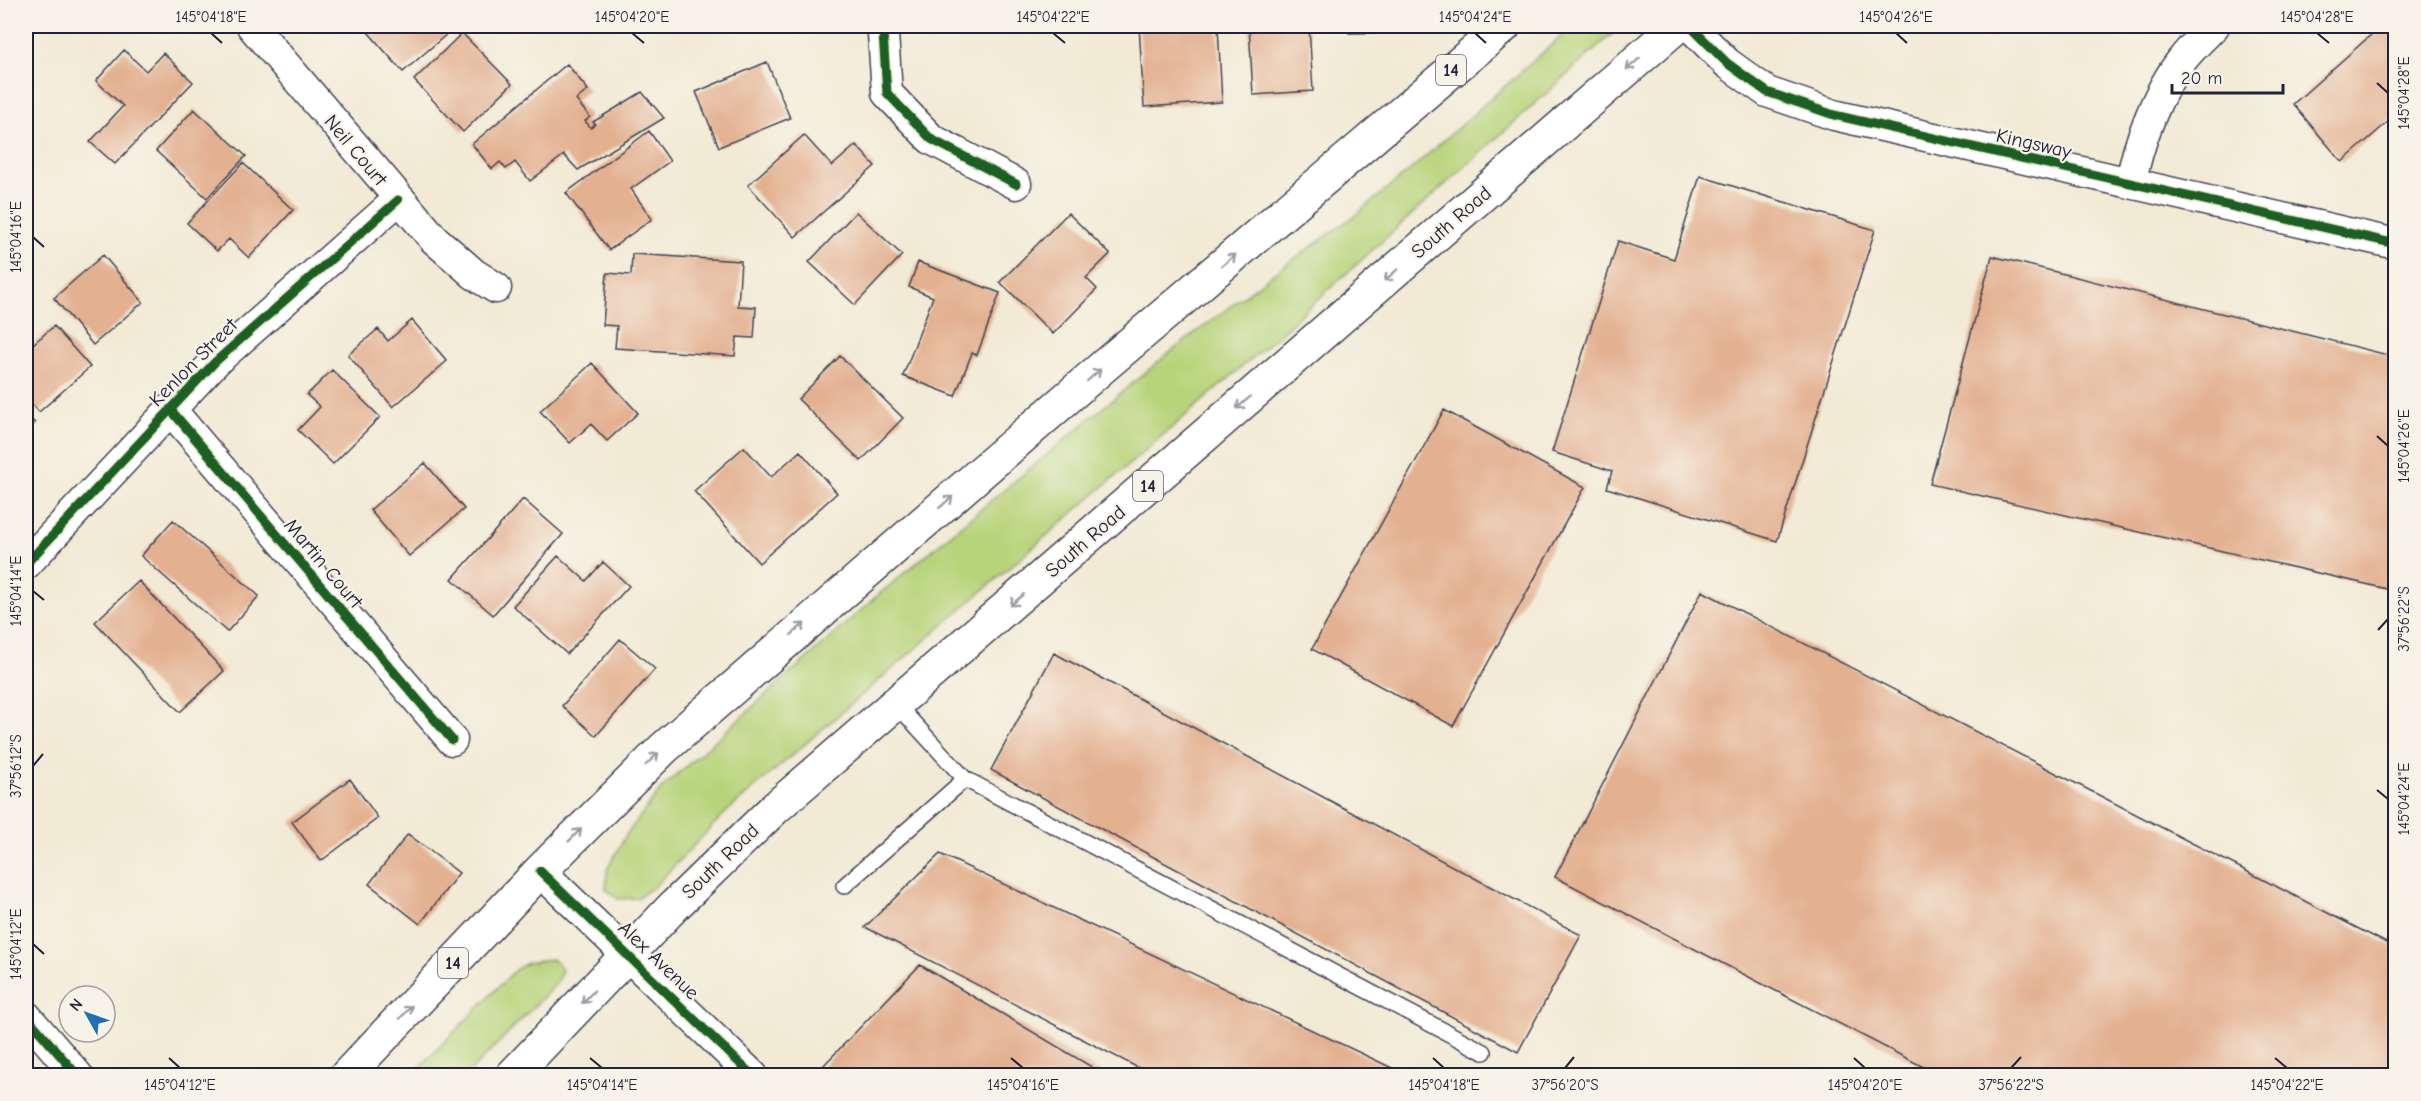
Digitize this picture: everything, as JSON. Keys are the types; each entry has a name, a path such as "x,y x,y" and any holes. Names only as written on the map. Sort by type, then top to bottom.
{"highway":[{"name":"14","path":"346,1076 540,871 663,748 799,628 1504,26"},
{"name":"South Road","path":"512,1076 744,836 1677,26"}],"street":[{"name":"Neil Court","path":"252,26 398,200 454,258 496,288"},
{"path":"886,26 883,34 887,93 931,139 1016,184"},
{"name":"Kingsway","path":"1690,26 1737,72 1767,92 1834,115 2396,244"},
{"path":"2131,183 2135,157 2155,107 2181,60 2214,26"},
{"name":"Kenlon Street","path":"26,564 215,362 398,200"},
{"name":"Martin Court","path":"170,410 452,740"},
{"name":"Alex Avenue","path":"540,871 753,1076"},
{"path":"26,1016 78,1076"}],"lane":[{"path":"897,705 965,779 1484,1052"},
{"path":"844,886 965,779"}],"green space":[{"path":"1573,26 1621,26 1265,347 724,814 654,887 637,898 618,899 606,889 607,870 626,835 662,788 878,595 1164,357 1270,276 1353,217 1409,171"},
{"path":"551,959 558,963 562,970 556,984 467,1075 412,1075 515,970 527,963"}],"building":[{"path":"376,26 456,26 403,72 368,32"},
{"path":"745,26 780,26 779,31"},
{"path":"1139,26 1218,26 1222,102 1144,107"},
{"path":"1249,26 1309,26 1313,91 1253,95"},
{"path":"1349,26 1415,26 1415,32 1349,33"},
{"path":"2381,26 2396,26 2396,115 2342,162 2293,104"},
{"path":"462,33 512,84 463,132 414,80"},
{"path":"124,50 146,71 163,53 193,82 115,164 90,142 123,106 96,81"},
{"path":"767,62 790,118 719,147 696,92"},
{"path":"567,64 588,90 576,100 590,117 585,121 591,128 595,124 593,122 642,92 664,118 578,170 564,155 530,181 515,162 506,169 500,162 492,169 472,144"},
{"path":"194,109 246,156 207,198 156,151"},
{"path":"649,131 670,161 631,189 652,219 609,250 566,193"},
{"path":"804,135 832,166 856,145 875,166 795,237 748,185"},
{"path":"243,163 293,210 249,258 229,239 217,251 187,223"},
{"path":"1700,176 1875,230 1777,541 1607,488 1612,471 1552,452 1618,241 1674,259"},
{"path":"856,212 902,255 855,305 809,262"},
{"path":"1068,213 1110,254 1086,278 1097,289 1053,334 1000,282"},
{"path":"632,254 741,261 738,306 756,307 754,338 737,337 735,356 615,348 617,326 603,325 607,273 631,275"},
{"path":"103,255 143,302 93,345 54,298"},
{"path":"1992,256 2396,357 2396,591 1930,484"},
{"path":"918,262 1000,293 977,355 972,353 955,396 903,376 933,297 909,287"},
{"path":"412,320 447,361 393,407 348,355 378,329 388,341"},
{"path":"54,326 90,367 39,412 26,397 26,350"},
{"path":"840,356 903,418 861,461 798,399"},
{"path":"592,363 638,413 607,441 591,424 570,443 540,411"},
{"path":"332,370 380,417 333,464 298,430 320,407 307,395"},
{"path":"1444,410 1585,487 1453,726 1312,649"},
{"path":"26,415 35,423 26,433"},
{"path":"744,447 771,477 800,451 837,493 759,563 694,491"},
{"path":"425,463 464,509 409,556 370,510"},
{"path":"523,499 563,534 493,615 452,579"},
{"path":"173,520 259,596 227,632 141,556"},
{"path":"558,556 586,581 603,562 629,586 567,654 513,606"},
{"path":"139,581 224,671 180,712 95,622"},
{"path":"1702,591 2396,948 2396,1076 1941,1076 1555,877"},
{"path":"620,639 655,669 596,736 562,706"},
{"path":"1054,653 1581,935 1518,1052 991,770"},
{"path":"350,779 378,818 321,861 292,822"},
{"path":"408,834 459,873 420,924 369,884"},
{"path":"940,854 1409,1076 1154,1076 865,927"},
{"path":"920,965 1107,1076 832,1076 823,1066"}],"cycle path":[{"path":"886,26 883,34 887,93 931,139 1016,184"},
{"path":"1690,26 1727,63 1767,92 1834,115 2396,244"},
{"path":"26,564 215,362 398,200"},
{"path":"170,409 452,740"},
{"path":"540,871 753,1076"},
{"path":"26,1016 78,1076"}]}
